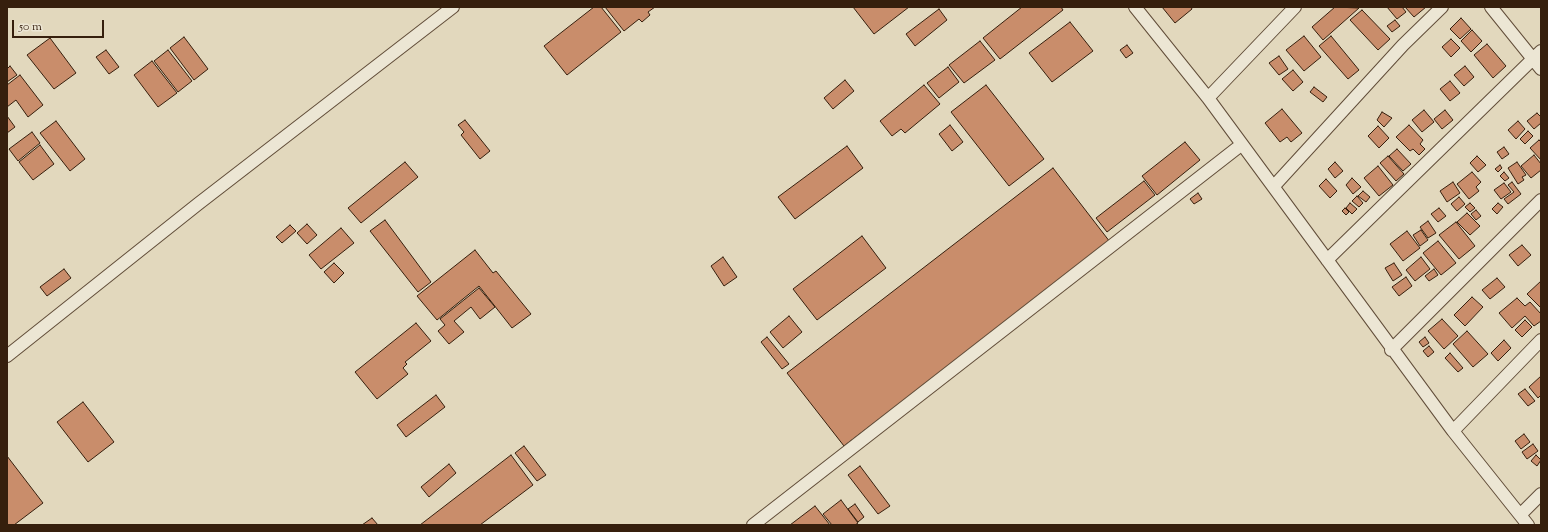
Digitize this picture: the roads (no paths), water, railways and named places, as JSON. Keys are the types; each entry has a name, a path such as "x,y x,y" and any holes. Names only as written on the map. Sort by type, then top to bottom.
{"street":[{"path":"7,356 198,204 453,7"},
{"path":"1135,7 1208,98 1241,145 1274,186 1392,350 1453,431 1521,514 1528,525"},
{"path":"1208,98 1295,7"},
{"path":"1274,186 1404,45 1442,7"},
{"path":"1491,7 1537,55 1541,69"},
{"path":"1327,260 1537,55"},
{"path":"752,525 1241,145"},
{"path":"1392,350 1541,200"},
{"path":"1453,431 1541,340"},
{"path":"1521,514 1541,494"}]}
